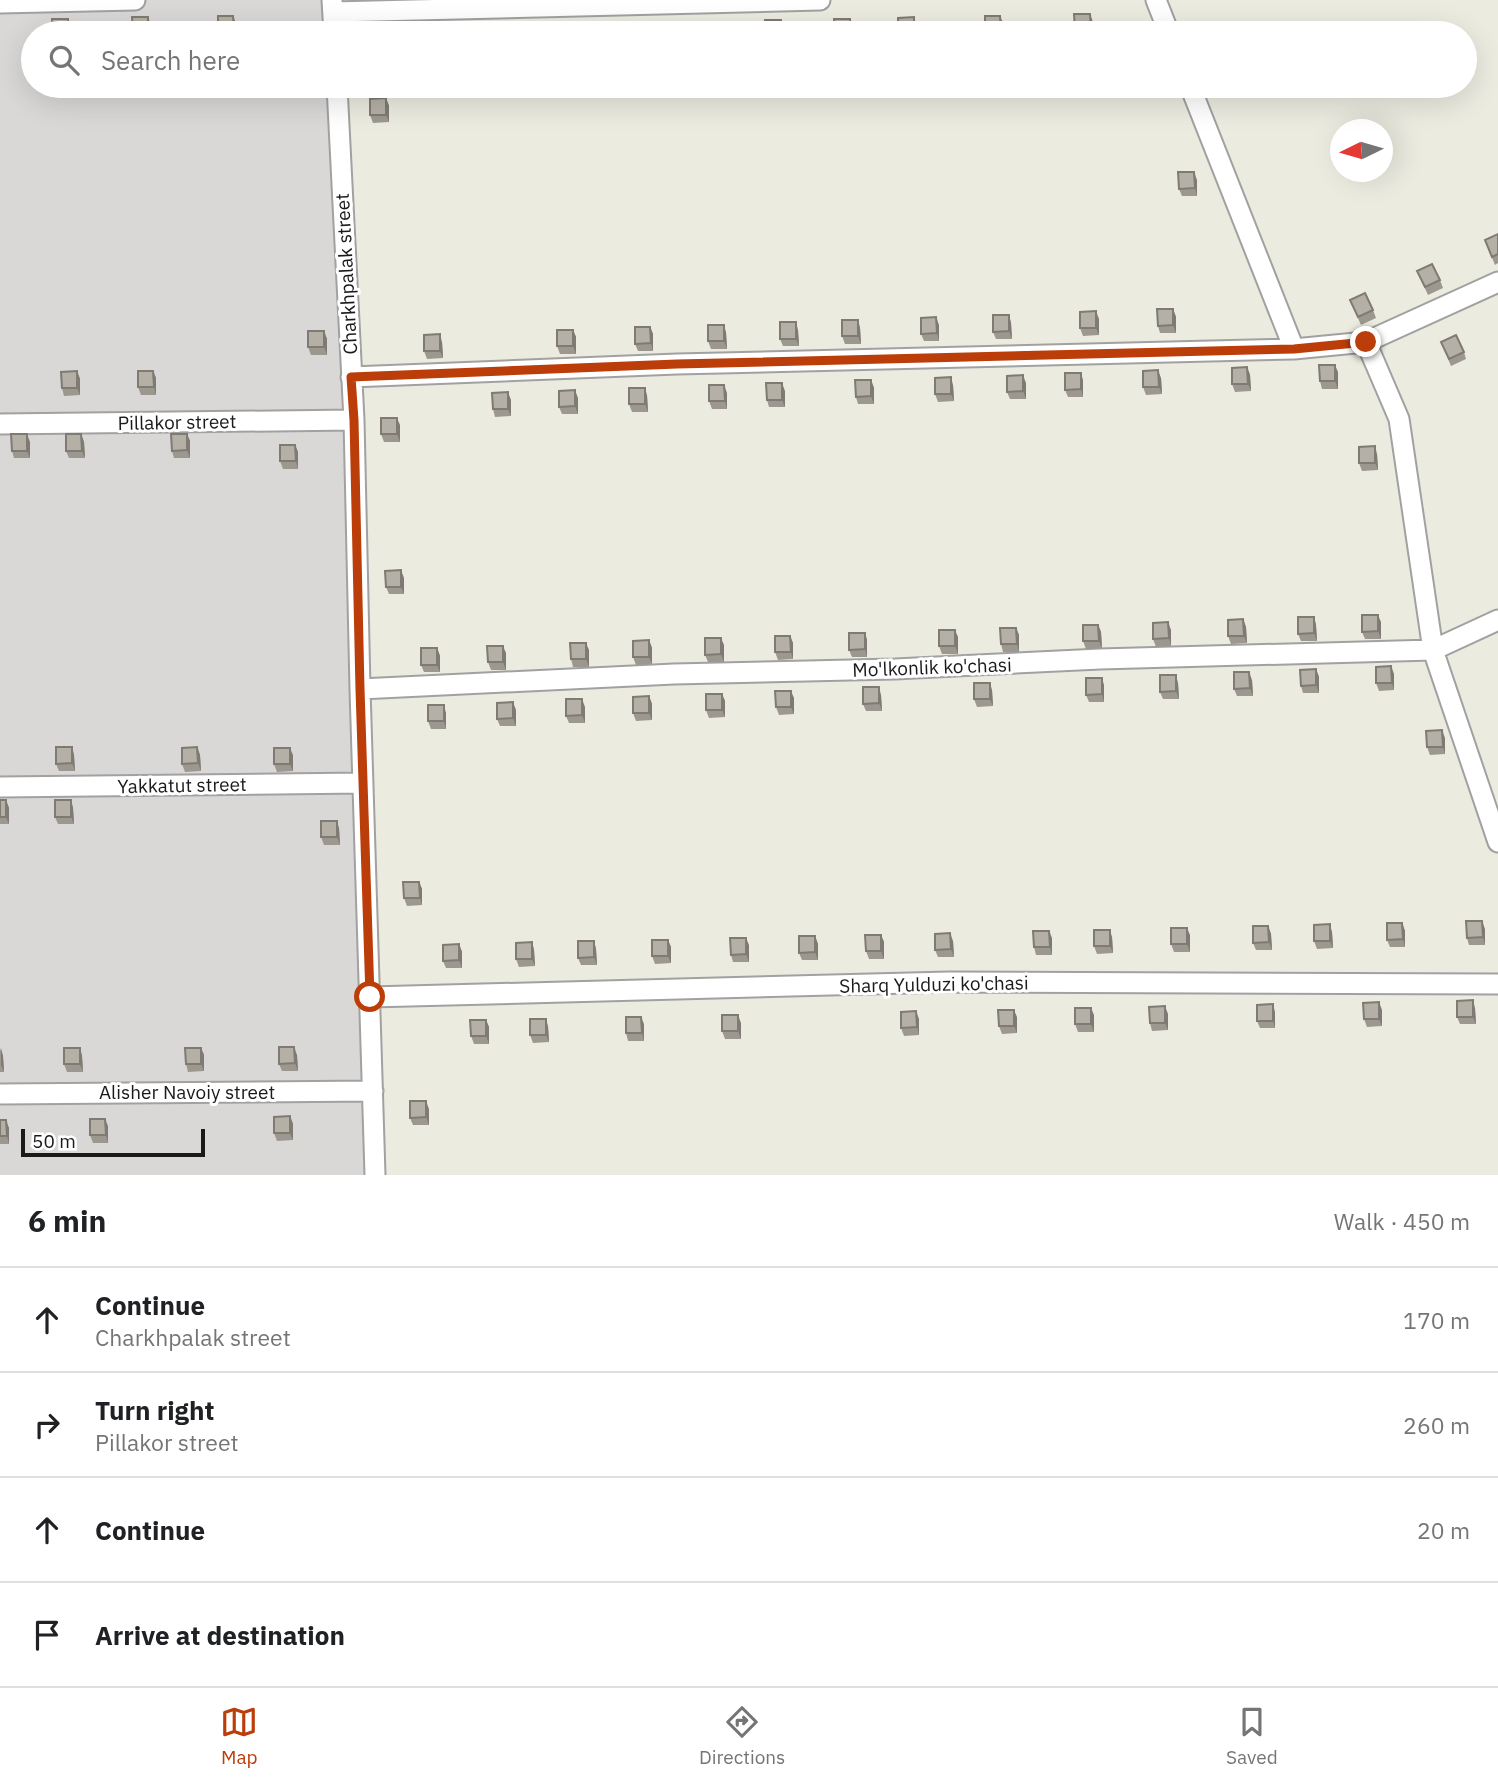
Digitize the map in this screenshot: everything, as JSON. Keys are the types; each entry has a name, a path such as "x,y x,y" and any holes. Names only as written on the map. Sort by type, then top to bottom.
{"street":[{"path":"0,3 135,0"},
{"path":"332,6 820,0"},
{"path":"1156,0 1164,21"},
{"name":"Charkhpalak street","path":"338,98 354,420 375,1175"},
{"path":"1195,98 1294,349"},
{"path":"351,377 677,364 1294,349 1366,342 1498,282"},
{"path":"1366,342 1399,419 1433,650 1498,842"},
{"name":"Pillakor street","path":"0,424 354,420"},
{"name":"Mo'lkonlik ko'chasi","path":"360,689 674,674 1433,650 1498,620"},
{"name":"Yakkatut street","path":"0,788 363,783"},
{"name":"Sharq Yulduzi ko'chasi","path":"370,997 949,982 1498,984"},
{"name":"Alisher Navoiy street","path":"0,1094 373,1091"}],"shaded area":[{"path":"0,0 332,0 333,21 21,21 21,98 337,98 374,1175 0,1175"}],"building":[{"path":"1074,14 1090,14 1090,21 1074,21"},
{"path":"218,16 233,16 233,21 218,21"},
{"path":"985,16 1000,16 1000,21 985,21"},
{"path":"132,17 148,17 148,21 132,21"},
{"path":"914,17 914,21 898,21 898,18"},
{"path":"52,19 68,19 68,21"},
{"path":"834,19 850,21 834,21"},
{"path":"386,98 386,115 370,115 370,99"},
{"path":"1178,172 1194,172 1195,188 1179,189"},
{"path":"1498,234 1498,254 1492,257 1485,240"},
{"path":"1432,264 1440,280 1425,287 1417,271"},
{"path":"1365,293 1373,310 1358,317 1350,300"},
{"path":"1157,309 1173,309 1173,325 1158,326"},
{"path":"1096,311 1096,328 1080,328 1080,312"},
{"path":"993,315 1009,315 1009,331 993,332"},
{"path":"936,317 937,333 921,334 921,318"},
{"path":"842,320 858,320 858,336 842,336"},
{"path":"780,322 796,322 796,339 780,339"},
{"path":"708,325 724,325 724,341 708,341"},
{"path":"635,327 650,327 651,343 635,344"},
{"path":"557,330 573,330 573,346 557,346"},
{"path":"308,331 324,331 324,347 308,347"},
{"path":"440,334 440,351 424,351 424,335"},
{"path":"1456,335 1464,352 1449,359 1441,342"},
{"path":"1319,365 1335,365 1335,381 1320,381"},
{"path":"1247,367 1248,384 1232,384 1232,368"},
{"path":"1158,370 1159,387 1143,387 1143,371"},
{"path":"77,371 77,388 62,388 61,372"},
{"path":"138,371 153,371 154,387 138,387"},
{"path":"1065,373 1081,373 1081,389 1065,390"},
{"path":"1023,375 1023,391 1007,392 1007,376"},
{"path":"951,377 951,394 935,394 935,378"},
{"path":"855,380 871,380 871,396 856,397"},
{"path":"766,383 782,383 782,400 767,400"},
{"path":"709,385 724,385 725,401 709,401"},
{"path":"629,388 645,388 645,404 629,404"},
{"path":"575,390 575,406 559,407 559,391"},
{"path":"508,392 508,409 493,409 492,393"},
{"path":"381,418 397,418 397,434 381,434"},
{"path":"11,434 27,434 27,451 12,451"},
{"path":"66,434 81,434 82,451 66,451"},
{"path":"171,434 187,434 187,450 172,451"},
{"path":"280,445 295,445 296,461 280,461"},
{"path":"1375,446 1375,463 1359,463 1359,447"},
{"path":"401,570 401,587 386,587 385,571"},
{"path":"1362,615 1378,615 1378,631 1362,632"},
{"path":"1298,617 1314,617 1314,633 1298,634"},
{"path":"1243,619 1244,636 1228,636 1228,620"},
{"path":"1168,622 1169,638 1153,639 1153,623"},
{"path":"1083,625 1098,625 1099,641 1083,641"},
{"path":"1000,628 1016,628 1017,644 1001,644"},
{"path":"939,630 955,630 955,646 939,646"},
{"path":"849,633 865,633 865,649 849,650"},
{"path":"775,636 790,636 791,652 775,652"},
{"path":"705,638 721,638 721,654 705,655"},
{"path":"649,640 649,657 633,657 633,641"},
{"path":"570,643 586,643 586,659 571,659"},
{"path":"487,646 503,646 503,662 488,662"},
{"path":"421,648 437,648 437,665 421,665"},
{"path":"1391,666 1392,683 1376,683 1376,667"},
{"path":"1316,669 1316,685 1301,686 1300,670"},
{"path":"1234,672 1249,672 1250,688 1234,689"},
{"path":"1160,675 1176,675 1176,691 1160,692"},
{"path":"1086,678 1102,678 1102,694 1086,695"},
{"path":"974,683 990,683 990,699 974,699"},
{"path":"863,687 879,687 879,703 863,704"},
{"path":"775,691 791,691 791,707 776,707"},
{"path":"706,694 722,694 722,710 706,710"},
{"path":"649,696 649,713 633,713 633,697"},
{"path":"566,699 582,699 582,715 566,716"},
{"path":"513,702 513,718 497,719 497,703"},
{"path":"428,705 444,705 444,721 428,721"},
{"path":"1442,730 1443,747 1427,747 1426,731"},
{"path":"56,747 72,747 72,763 56,764"},
{"path":"197,747 198,763 182,764 182,748"},
{"path":"274,748 290,748 290,764 274,764"},
{"path":"0,800 6,800 6,817 0,817"},
{"path":"55,800 71,800 71,817 55,817"},
{"path":"321,821 337,821 337,837 321,837"},
{"path":"403,882 419,882 420,898 404,898"},
{"path":"1466,921 1482,921 1483,937 1467,938"},
{"path":"1387,923 1402,923 1403,939 1387,940"},
{"path":"1330,924 1330,941 1314,941 1314,925"},
{"path":"1253,926 1268,926 1269,942 1253,943"},
{"path":"1171,928 1187,928 1187,944 1171,944"},
{"path":"1094,930 1110,930 1110,946 1094,946"},
{"path":"1033,931 1049,931 1050,947 1034,947"},
{"path":"950,933 951,949 935,950 935,934"},
{"path":"865,935 881,935 881,951 866,951"},
{"path":"799,936 815,936 815,952 799,953"},
{"path":"730,938 746,938 746,954 731,955"},
{"path":"652,940 668,940 668,956 652,956"},
{"path":"578,941 594,941 594,957 578,958"},
{"path":"532,942 532,959 516,959 516,943"},
{"path":"459,944 459,960 443,961 443,945"},
{"path":"1473,1000 1473,1017 1457,1017 1457,1001"},
{"path":"1379,1002 1379,1019 1364,1019 1363,1003"},
{"path":"1273,1004 1273,1021 1257,1021 1257,1005"},
{"path":"1165,1006 1165,1023 1150,1023 1149,1007"},
{"path":"1075,1008 1091,1008 1091,1024 1075,1024"},
{"path":"998,1010 1014,1010 1014,1026 999,1026"},
{"path":"916,1011 917,1027 901,1028 901,1012"},
{"path":"722,1015 738,1015 738,1031 722,1031"},
{"path":"626,1017 641,1017 642,1033 626,1033"},
{"path":"530,1019 546,1019 546,1035 530,1035"},
{"path":"470,1020 486,1020 486,1036 471,1036"},
{"path":"279,1047 294,1047 295,1063 279,1064"},
{"path":"64,1048 80,1048 80,1064 64,1064"},
{"path":"185,1048 201,1048 201,1064 186,1064"},
{"path":"410,1101 426,1101 426,1117 410,1118"},
{"path":"290,1116 290,1133 274,1133 274,1117"},
{"path":"90,1119 105,1119 106,1135 90,1135"},
{"path":"0,1120 6,1120 7,1136 0,1136"}],"route":[{"path":"370,997 351,377 677,364 1294,349 1366,342"}]}
